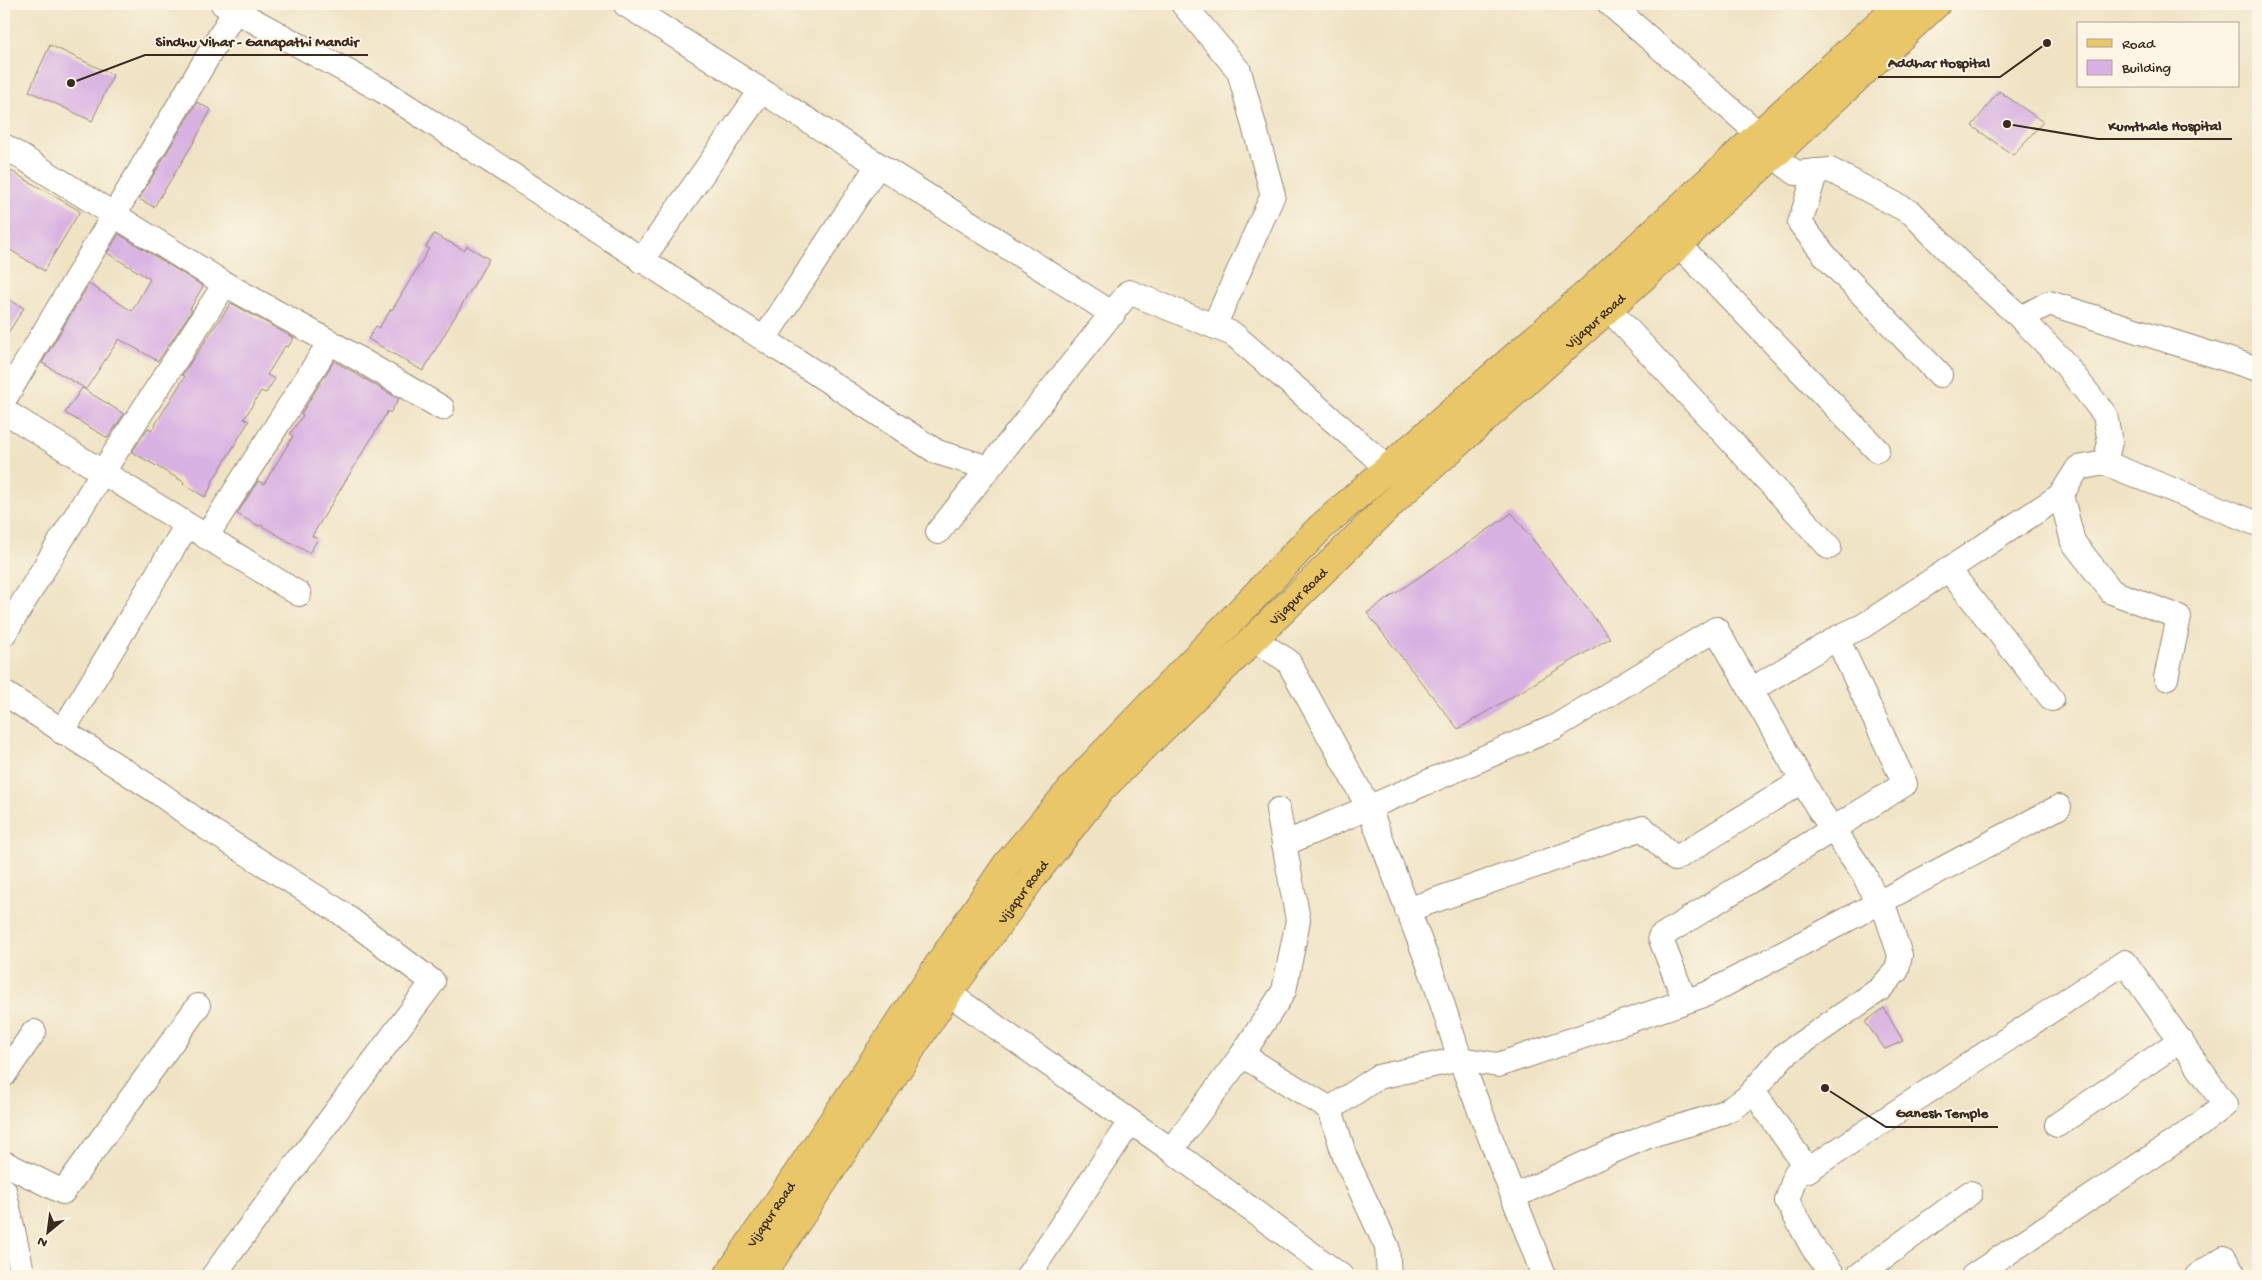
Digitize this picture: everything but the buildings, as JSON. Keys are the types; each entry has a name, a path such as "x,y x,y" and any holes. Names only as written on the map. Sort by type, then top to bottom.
{"main road":[{"name":"Vijapur Road","path":"728,1276 1007,864 1100,758 1320,528 1591,290 1900,4"},
{"name":"Vijapur Road","path":"761,1276 948,993 1031,879 1101,790 1403,492 1678,244 1712,209 1773,156 1936,4"}],"street":[{"path":"625,4 1113,314"},
{"path":"1183,4 1239,71 1273,195 1214,326"},
{"path":"1610,4 1758,134 1773,156 1796,173 1830,170 1912,213 1958,261 2021,318 2060,358 2105,415 2110,442 2104,463"},
{"path":"4,400 115,215 232,6 385,92 937,452 989,468"},
{"path":"642,260 761,91"},
{"path":"6,153 115,215 225,284 330,342 442,408"},
{"path":"764,339 878,165"},
{"path":"1816,171 1800,223 1827,258 1940,375"},
{"path":"1678,244 1878,450"},
{"path":"4,634 102,473 225,284"},
{"path":"938,532 1129,292 1234,334 1372,454 1386,469"},
{"path":"2021,318 2049,303 2258,369"},
{"path":"1608,308 1829,547"},
{"path":"62,732 196,531 330,342"},
{"path":"4,411 299,594"},
{"path":"1751,690 1837,638 1862,626 2061,495 2078,468 2104,463 2258,524"},
{"path":"2061,495 2073,542 2112,592 2179,617 2166,678"},
{"path":"1948,569 2052,699"},
{"path":"1284,844 1555,727 1716,629 1818,808 1864,874 1877,903 1886,913 1900,955 1897,970 1880,989 1783,1056 1746,1100 1729,1110 1641,1139 1513,1197"},
{"path":"1685,1001 1660,937 1905,784 1837,638"},
{"path":"1253,640 1288,661 1368,808 1434,981 1460,1059 1544,1276"},
{"path":"4,693 159,793 207,828 340,912 432,982 213,1276"},
{"path":"1407,910 1642,828 1675,859 1802,781"},
{"path":"1330,1109 1378,1077 1460,1059 1498,1064 1707,994 2059,807"},
{"path":"1171,1150 1242,1055 1284,991 1298,920 1278,810"},
{"path":"1834,1276 1813,1248 1787,1201 1796,1173 1808,1170 2125,962 2181,1040 2224,1106 2198,1126 1973,1276"},
{"path":"948,993 1171,1150 1341,1276"},
{"path":"4,1163 63,1192 198,1006"},
{"path":"4,1075 34,1032"},
{"path":"2057,1125 2181,1040"},
{"path":"1242,1055 1330,1109 1346,1157 1387,1246 1389,1276"},
{"path":"1753,1091 1808,1170"},
{"path":"1028,1276 1130,1122"},
{"path":"4,1190 21,1276"},
{"path":"1858,1276 1970,1193"},
{"path":"2196,1276 2224,1258 2236,1276"},
{"path":"4,1270 21,1276"}],"place":[{"name":"Addhar Hospital","path":"2047,43"},
{"name":"Sindhu Vihar - Ganapathi Mandir","path":"71,83"},
{"name":"Kumthale Hospital","path":"2007,124"},
{"name":"Ganesh Temple","path":"1825,1088"}]}
